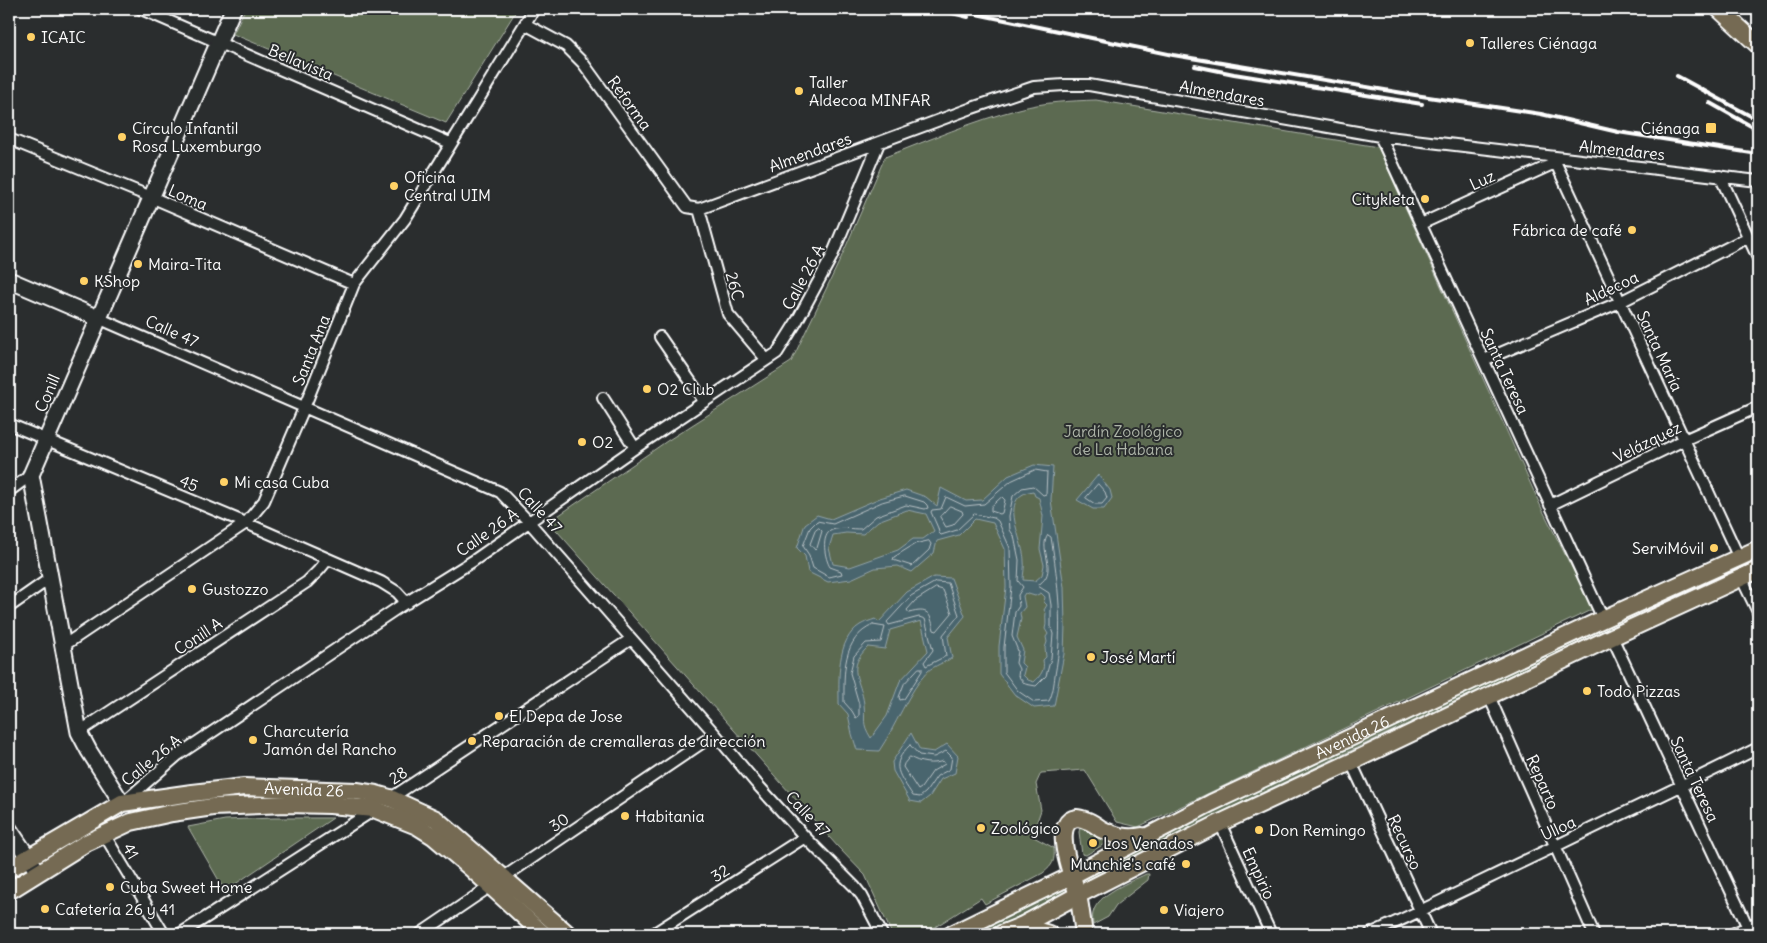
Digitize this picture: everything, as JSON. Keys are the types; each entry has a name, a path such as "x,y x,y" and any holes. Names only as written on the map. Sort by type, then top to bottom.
{"main road":[{"path":"1719,9 1758,45"},
{"name":"Avenida 26","path":"952,934 1071,876 1211,803 1758,548"},
{"name":"Avenida 26","path":"1001,934 1022,926 1078,895 1220,824 1612,637 1758,570"},
{"name":"Avenida 26","path":"9,868 122,803 244,787 357,791 390,798 436,819 498,882 543,934"},
{"path":"104,834 123,812 122,803"},
{"name":"Avenida 26","path":"9,891 104,834 131,822 213,807 287,804 330,805 374,809 417,826 498,882 568,934"},
{"path":"1084,934 1078,895 1063,843 1064,832 1071,820 1078,818 1090,822 1102,830 1130,838 1147,835"},
{"path":"1022,926 1049,934"}],"street":[{"name":"Bellavista","path":"141,9 450,143"},
{"name":"Conill","path":"30,475 233,9"},
{"name":"Santa Ana","path":"63,646 246,523 264,501 354,284 405,219 534,9"},
{"name":"Reforma","path":"525,24 566,46 583,63 687,207 699,209"},
{"name":"Almendares","path":"699,209 972,108 1034,87 1064,85 1089,85 1380,136 1554,160 1758,181"},
{"name":"Santa Teresa","path":"1380,136 1603,619"},
{"name":"Loma","path":"9,139 354,284"},
{"name":"Calle 26 A","path":"122,803 178,755 473,561 635,448 777,353 797,321 831,258 879,143"},
{"name":"Luz","path":"1421,224 1554,160"},
{"name":"Santa María","path":"1554,160 1739,558"},
{"path":"1720,176 1758,258"},
{"name":"26C","path":"699,209 728,314 766,359"},
{"name":"Aldecoa","path":"1484,360 1620,302 1749,237"},
{"name":"Calle 47","path":"9,280 500,492 529,522 756,783 862,896 882,934"},
{"path":"660,337 704,401"},
{"path":"603,398 635,448"},
{"name":"Velázquez","path":"1550,505 1684,440 1758,407"},
{"name":"45","path":"9,424 246,523 381,582 397,592 407,603"},
{"path":"9,491 30,475 79,732 122,803"},
{"name":"Conill A","path":"79,732 307,582 320,570 328,559"},
{"path":"1742,577 1758,612"},
{"path":"9,607 49,579"},
{"name":"Santa Teresa","path":"1612,637 1749,931"},
{"name":"28","path":"180,934 374,809 631,639"},
{"name":"Reparto","path":"1489,696 1594,934"},
{"name":"30","path":"420,934 715,734"},
{"name":"Ulloa","path":"1370,934 1421,912 1555,846 1682,787 1758,748"},
{"name":"Recurso","path":"1351,762 1431,934"},
{"name":"Empirio","path":"1220,824 1270,934"},
{"path":"9,829 38,872"},
{"name":"41","path":"104,834 164,934"},
{"name":"32","path":"653,934 805,837"},
{"path":"1732,934 1749,931 1758,922"}],"green space":[{"path":"245,9 511,9 516,11 446,123 233,34"},
{"name":"Jardín Zoológico de La Habana","path":"1096,100 1378,147 1542,509 1593,609 1138,827 1117,822 1085,770 1041,773 1036,784 1041,810 1032,836 1054,848 1054,860 1049,868 985,904 981,898 924,934 892,934 865,875 549,522 667,441 791,362 840,260 885,157 968,125 1019,109 1047,103"},
{"path":"1758,553 1758,558 1257,795 1079,886 1077,880 1256,790"},
{"path":"244,794 336,796 378,801 129,815 130,809"},
{"path":"333,818 225,891 188,827 225,820"},
{"path":"1084,827 1108,840 1086,855 1082,854 1079,832 1080,828"},
{"path":"1149,874 1148,880 1116,905 1108,917 1093,925 1093,913 1096,906 1107,894"},
{"path":"1070,884 1072,890 983,934 969,934"}],"water":[{"path":"1034,465 1053,467 1051,500 1064,587 1065,625 1064,654 1054,706 1034,708 1015,695 999,674 999,646 1006,587 1005,549 993,523 975,519 959,535 937,541 934,553 912,572 898,566 875,568 851,579 828,582 808,572 805,556 797,548 805,524 817,515 831,519 880,498 906,490 926,497 937,506 941,488 966,501 982,500 1008,476","holes":["1033,491 1035,496 1039,498 1043,516 1040,549 1044,565 1042,575 1035,581 1023,580 1023,552 1014,510 1016,501 1022,495","907,510 926,514 934,531 923,539 913,539 898,550 850,567 833,564 829,548 833,535 846,533 863,534 878,521","1025,593 1035,596 1041,593 1045,597 1044,602 1047,605 1044,610 1046,613 1045,629 1048,634 1045,648 1046,657 1043,660 1042,672 1034,682 1028,680 1023,675 1025,667 1021,663 1023,650 1017,637 1021,619 1020,613 1025,607 1023,596"]},
{"path":"1098,475 1110,490 1112,498 1104,509 1093,509 1077,500"},
{"path":"934,577 951,578 965,616 948,637 952,658 930,669 921,679 879,751 857,750 848,714 839,704 839,672 843,650 852,632 860,625 875,619 879,622 907,592","holes":["921,621 928,651 900,681 887,716 871,738 865,725 864,704 856,674 857,662 861,655 868,647 885,649 890,630"]},
{"path":"911,733 920,750 934,752 947,744 958,756 955,773 941,779 930,796 921,803 910,801 893,771 892,762"}],"railway":[{"path":"937,9 968,17"},
{"path":"961,9 981,15 1173,55 1541,114 1618,132 1758,154"},
{"path":"1195,66 1422,104"},
{"path":"1677,76 1758,120"},
{"path":"1710,103 1758,130"}],"place":[{"name":"ICAIC","path":"31,37"},
{"name":"Talleres Ciénaga","path":"1470,43"},
{"name":"Taller Aldecoa MINFAR","path":"799,91"},
{"name":"Ciénaga","path":"1711,128"},
{"name":"Círculo Infantil Rosa Luxemburgo","path":"122,137"},
{"name":"Oficina Central UIM","path":"394,186"},
{"name":"Citykleta","path":"1425,199"},
{"name":"Fábrica de café","path":"1632,230"},
{"name":"Maira-Tita","path":"138,264"},
{"name":"KShop","path":"84,281"},
{"name":"O2 Club","path":"647,389"},
{"name":"O2","path":"582,442"},
{"name":"Mi casa Cuba","path":"224,482"},
{"name":"ServiMóvil","path":"1714,548"},
{"name":"Gustozzo","path":"192,589"},
{"name":"José Martí","path":"1091,657"},
{"name":"Todo Pizzas","path":"1587,691"},
{"name":"El Depa de Jose","path":"499,716"},
{"name":"Charcutería Jamón del Rancho","path":"253,740"},
{"name":"Reparación de cremalleras de dirección","path":"472,741"},
{"name":"Habitania","path":"625,816"},
{"name":"Zoológico","path":"981,828"},
{"name":"Don Remingo","path":"1259,830"},
{"name":"Los Venados","path":"1093,843"},
{"name":"Munchie's café","path":"1186,864"},
{"name":"Cuba Sweet Home","path":"110,887"},
{"name":"Cafetería 26 y 41","path":"45,909"},
{"name":"Viajero","path":"1164,910"}]}
